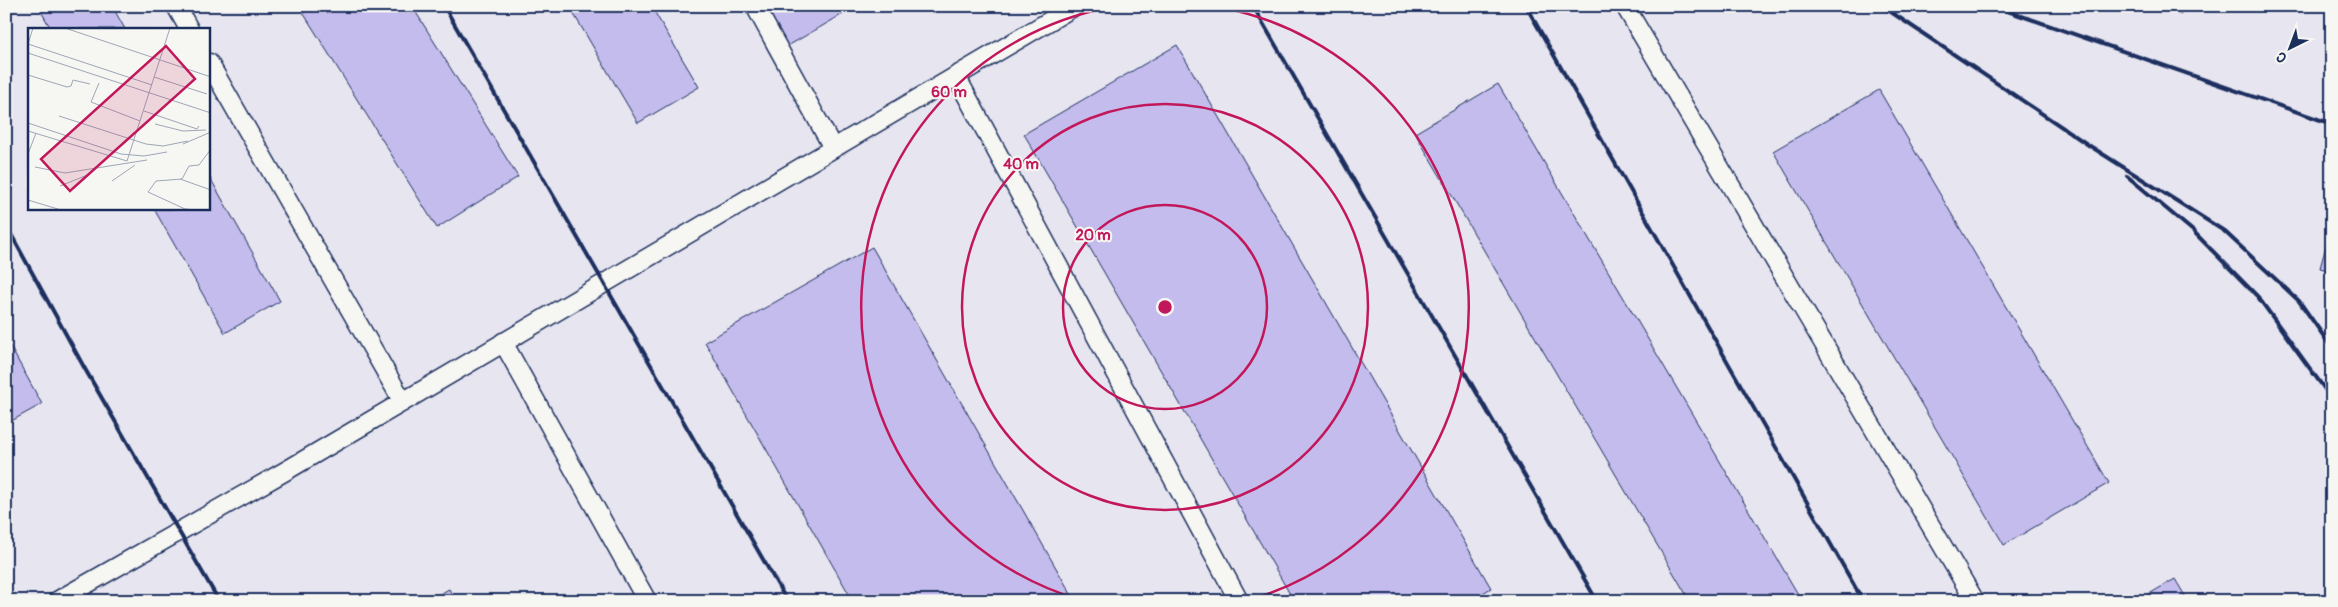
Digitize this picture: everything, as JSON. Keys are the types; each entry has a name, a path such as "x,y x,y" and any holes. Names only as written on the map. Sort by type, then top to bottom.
{"lane":[{"path":"176,6 188,28"},
{"path":"755,6 833,148"},
{"path":"57,601 180,532 403,402 1075,6"},
{"path":"1625,6 1975,601"},
{"path":"210,65 403,402"},
{"path":"956,76 1239,601"},
{"path":"503,342 646,601"}],"shaded area":[{"path":"6,6 2332,6 2332,601 6,601"}],"building":[{"path":"38,6 112,6 124,28 50,28"},
{"path":"299,6 412,6 518,177 437,228"},
{"path":"569,6 651,6 699,87 638,123"},
{"path":"762,6 839,6 843,14 786,47"},
{"path":"2161,6 2184,6 2181,14"},
{"path":"1177,45 1491,588 1470,601 1294,601 1024,134"},
{"path":"1498,84 1802,601 1690,601 1415,133"},
{"path":"1879,90 2109,483 2004,545 1773,151"},
{"path":"210,178 280,301 225,333 155,210 210,210"},
{"path":"2332,224 2332,271 2320,268"},
{"path":"872,247 1075,601 853,601 705,342"},
{"path":"6,339 42,404 6,424"},
{"path":"2175,579 2188,601 2137,601"},
{"path":"449,589 456,601 427,601"}],"railway":[{"path":"444,6 787,601"},
{"path":"1253,6 1597,601"},
{"path":"1526,6 1863,601"},
{"path":"1882,6 2090,146 2224,231 2299,301 2332,348"},
{"path":"1993,6 2332,124"},
{"path":"2127,176 2193,231 2258,297 2332,399"},
{"path":"6,225 85,369 219,601"}]}
